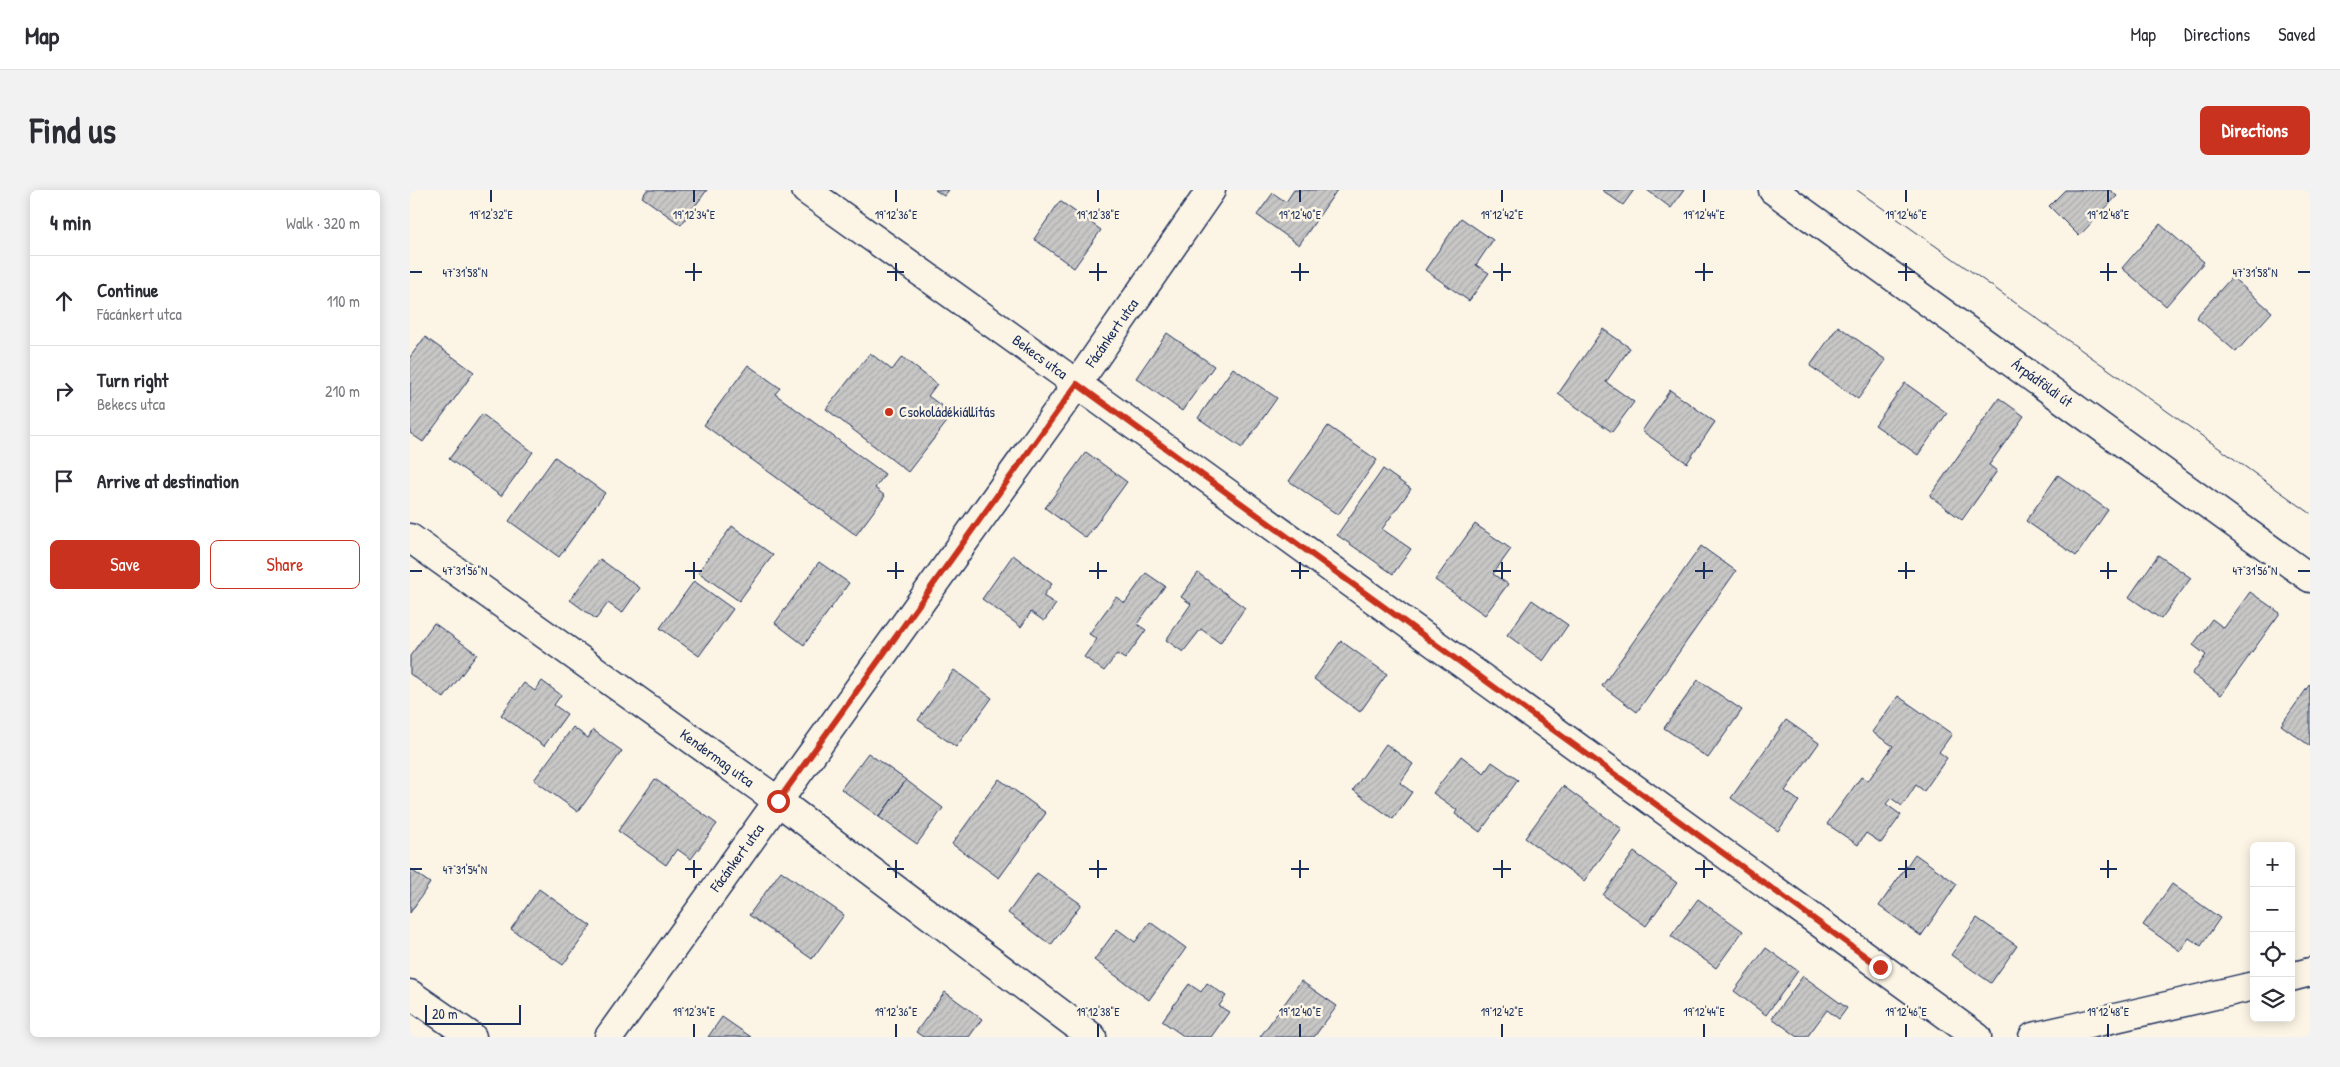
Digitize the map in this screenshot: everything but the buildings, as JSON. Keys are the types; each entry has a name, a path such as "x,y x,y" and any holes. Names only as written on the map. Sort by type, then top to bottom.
{"street":[{"name":"Bekecs utca","path":"806,190 1077,384 1977,1037"},
{"name":"Fácánkert utca","path":"609,1037 1077,384 1212,190"},
{"name":"Árpádföldi út","path":"1773,190 2310,578"},
{"name":"Kendermag utca","path":"410,538 778,801 1092,1037"},
{"path":"2295,976 2310,972"},
{"path":"2034,1037 2250,987"},
{"path":"410,994 472,1037"}],"tram line":[{"path":"1857,190 2310,513"}],"place":[{"name":"Csokoládékiállítás","path":"889,412"}],"route":[{"path":"778,801 1077,384 1880,967"}]}
